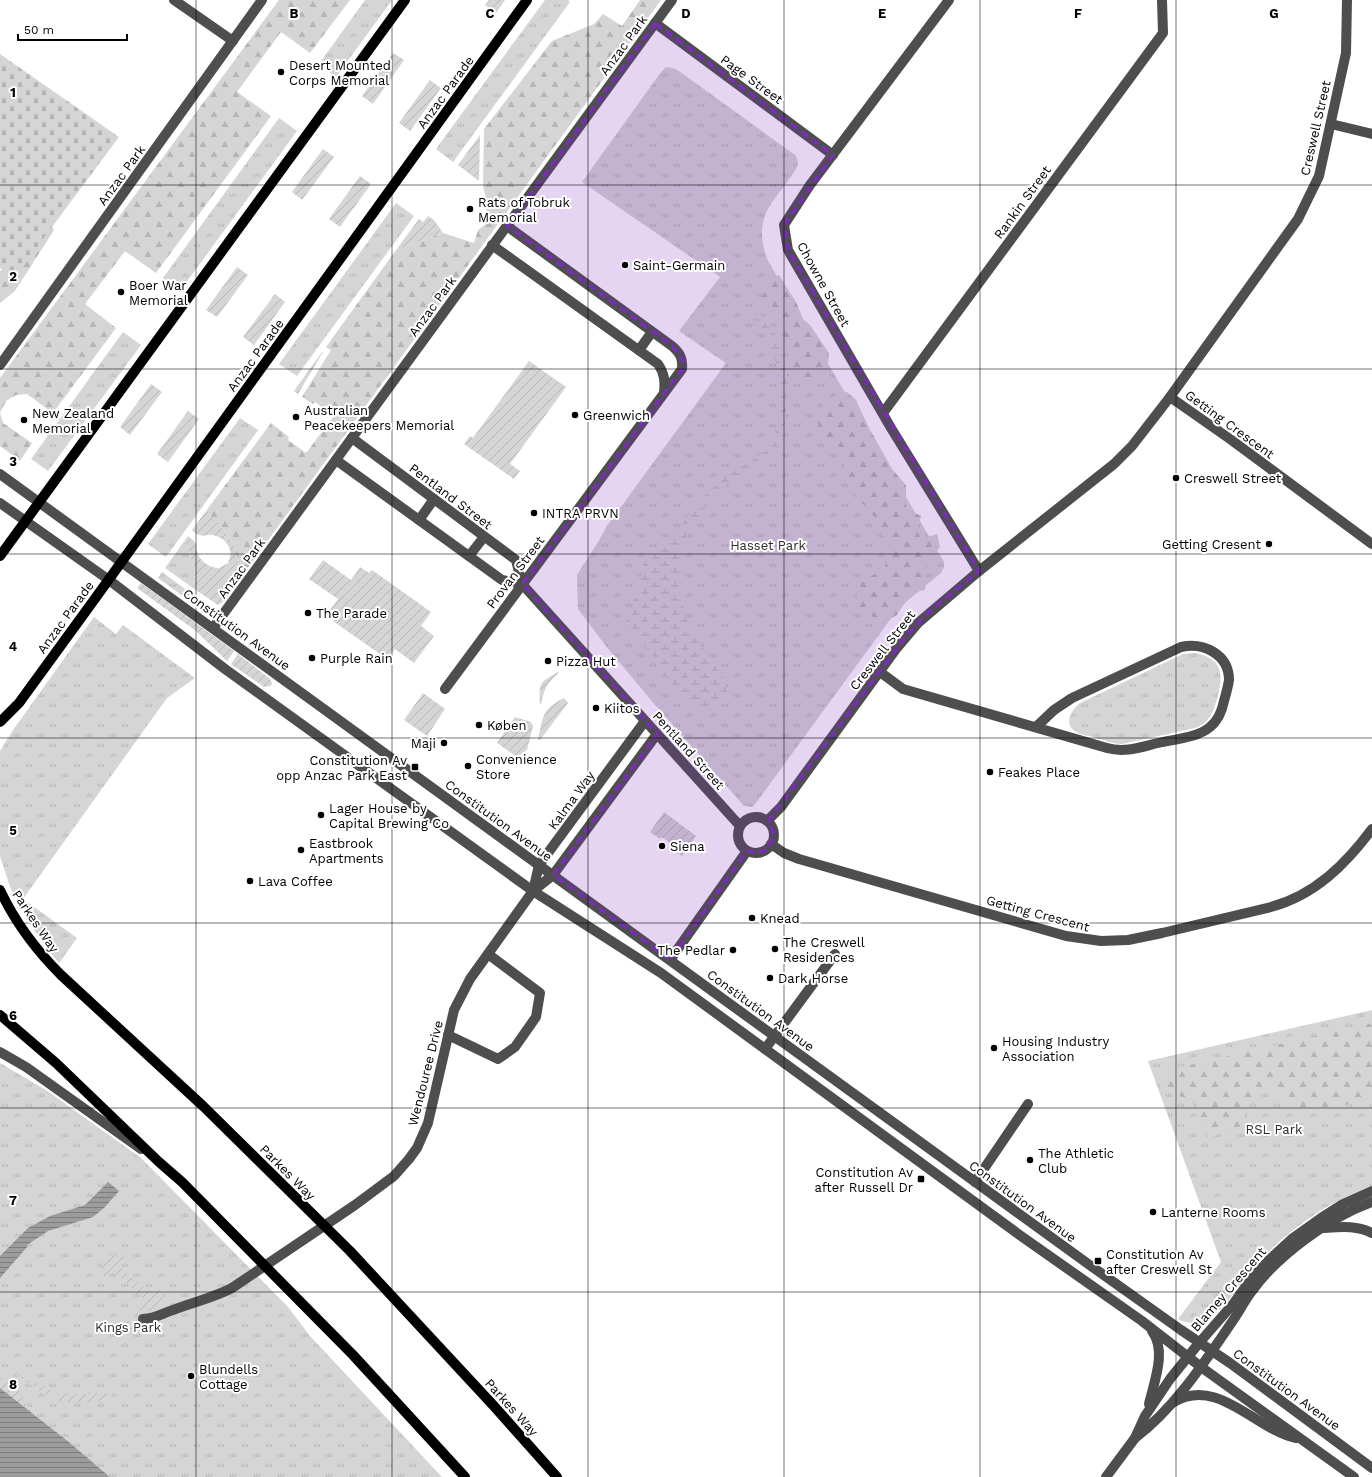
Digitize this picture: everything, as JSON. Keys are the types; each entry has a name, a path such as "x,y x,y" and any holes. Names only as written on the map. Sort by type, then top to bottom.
{"main road":[{"path":"0,556 405,0"},
{"name":"Anzac Parade","path":"0,722 19,703 109,580 527,0"},
{"name":"Parkes Way","path":"0,890 12,913 46,960 203,1106 350,1252 557,1477"},
{"path":"0,1015 56,1063 159,1162 182,1182 289,1292 353,1355 465,1477"}],"street":[{"path":"174,0 233,41"},
{"name":"Anzac Park","path":"0,365 262,0"},
{"name":"Anzac Park","path":"213,628 672,0"},
{"name":"Chowne Street","path":"949,0 810,185 784,225 788,250 883,413 979,571"},
{"name":"Rankin Street","path":"883,413 1163,33 1162,0"},
{"name":"Creswell Street","path":"768,821 785,801 904,639 918,623 979,571 1118,460 1141,435 1297,221 1320,176 1346,53 1347,0"},
{"name":"Page Street","path":"655,23 833,155"},
{"path":"1331,124 1372,134"},
{"name":"Provan Street","path":"445,689 682,369 683,361 679,352 507,226"},
{"path":"492,245 658,364 663,371 665,383 664,393"},
{"path":"639,350 652,332"},
{"name":"Getting Crescent","path":"1170,397 1230,439 1372,544"},
{"name":"Pentland Street","path":"352,438 516,560 522,584 740,826"},
{"path":"336,460 502,580 522,584"},
{"name":"Constitution Avenue","path":"0,474 122,561 1109,1280 1230,1363 1372,1468"},
{"path":"419,520 434,499"},
{"path":"0,503 109,580 225,669 533,891 661,973 969,1198 1142,1321 1201,1367 1354,1477"},
{"path":"469,556 484,537"},
{"path":"880,672 903,689 1036,727 1120,750 1131,750 1203,732 1211,726 1219,716 1228,685 1227,670 1222,659 1212,651 1195,646 1181,647 1072,698 1054,710 1036,727"},
{"name":"Kalma Way","path":"533,891 540,865 645,721"},
{"path":"533,891 554,875 657,734"},
{"path":"752,817 763,818 768,821 773,830 773,839 768,849 763,852 752,853 746,850 739,843 738,837 740,826 747,819 752,817"},
{"name":"Getting Crescent","path":"771,844 780,851 799,859 1066,936 1107,941 1146,937 1272,907 1290,901 1311,890 1332,874 1354,852 1372,829"},
{"path":"670,960 746,850"},
{"name":"Wendouree Drive","path":"143,1319 155,1318 172,1310 214,1296 232,1288 355,1206 394,1176 417,1148 428,1123 454,1010 470,979 533,891"},
{"path":"448,1035 498,1059 515,1047 536,1016 540,993 488,954"},
{"path":"765,1049 835,954"},
{"path":"0,1052 26,1067 159,1162"},
{"path":"969,1198 1028,1104"},
{"name":"Blamey Crescent","path":"1145,1416 1161,1391 1199,1343 1234,1303 1251,1279 1276,1253 1321,1218 1343,1204 1369,1200"},
{"name":"Blamey Crescent","path":"1167,1408 1201,1367 1262,1278 1285,1256 1322,1228 1369,1200"},
{"path":"1322,1228 1355,1227 1372,1233"},
{"path":"1106,1477 1135,1438 1145,1416 1155,1376 1159,1348 1155,1335 1142,1321"},
{"path":"1135,1438 1150,1426 1175,1401 1190,1395 1206,1396 1231,1404 1279,1433 1302,1440"}],"highlighted area":[{"path":"655,23 833,155 784,225 788,250 979,571 929,612 904,639 769,820 774,834 768,849 758,853 747,851 670,960 553,875 657,734 522,584 682,369 683,361 672,346 507,226"}],"green space":[{"path":"279,0 350,0 310,53 281,32 237,92 271,116 156,273 125,251 85,304 116,328 53,413 27,394 16,395 6,401 0,413 0,378"},
{"path":"365,0 392,0 336,77 319,64"},
{"path":"489,0 505,0 496,13 485,5"},
{"path":"545,0 568,0 570,2 453,162 436,149"},
{"path":"640,0 661,0 242,576 234,545 221,527 206,511 271,423 289,437 288,440 306,453 334,416 315,402 313,404 302,397 331,350 326,347 396,250 443,233 474,243 478,230 485,225 487,203 483,186 484,129 552,41 594,24 603,14 622,26"},
{"path":"393,53 404,60 373,104 362,96"},
{"path":"0,54 119,137 14,278 0,268"},
{"name":"Hasset Park","path":"666,67 676,69 795,155 798,160 797,167 773,201 764,219 762,237 768,261 944,562 944,567 941,573 907,601 892,617 753,807 744,806 651,700 609,650 578,609 577,575 607,526 726,363 679,331 720,277 582,182"},
{"path":"430,80 441,88 410,131 399,123"},
{"path":"279,118 297,131 180,291 163,278"},
{"path":"480,135 479,181 458,165"},
{"path":"323,149 334,157 302,200 292,192"},
{"path":"360,176 371,184 340,227 329,219"},
{"path":"396,203 414,216 297,376 279,364"},
{"path":"40,207 54,230 15,291 0,303 0,271 21,256"},
{"path":"428,216 434,220 443,233 396,250 419,219 423,222"},
{"path":"237,267 248,275 217,317 206,310"},
{"path":"779,275 796,302 803,319 810,325 829,353 827,372 814,381 804,377 791,366 788,345 781,325 773,313 760,300 773,277"},
{"path":"275,294 285,302 254,345 243,337"},
{"path":"759,312 768,321 776,336 788,380 784,430 778,446 772,456 744,477 729,483 703,509 681,545 680,588 684,609 691,631 723,677 727,689 725,700 717,707 708,711 697,708 685,701 673,687 656,659 625,625 636,597 644,562 649,551 663,545 673,536 700,500 722,479 766,451 774,438 778,418 779,379 777,375 777,365 768,341 762,327 755,320"},
{"path":"123,332 141,345 48,471 31,459"},
{"path":"323,352 298,394 294,391"},
{"path":"529,361 566,387 510,464 520,471 514,479 464,444 470,436 473,438"},
{"path":"151,384 162,392 130,435 120,427"},
{"path":"847,392 856,400 868,426 892,469 906,485 906,508 921,516 917,530 921,539 937,534 940,547 927,564 925,590 910,593 897,615 883,623 857,607 857,581 886,570 885,559 891,544 883,535 880,523 854,494 841,459 832,444 821,431 816,418 824,399"},
{"path":"188,411 199,419 168,462 157,454"},
{"path":"0,413 3,423 32,443 20,461 0,446"},
{"path":"240,418 258,430 166,557 148,544"},
{"path":"206,511 221,527 234,545 242,576 224,601 218,605 193,588 195,570 185,540 188,536 195,542 198,555 202,561 208,565 219,568 228,563 230,558 230,549 225,541 217,536 203,536 192,530"},
{"path":"185,540 195,570 193,588 165,568"},
{"path":"323,560 351,580 360,567 369,573 372,570 431,612 421,626 434,636 414,663 395,649 387,659 333,621 335,618 328,613 338,599 309,579"},
{"path":"162,572 192,594 191,602 158,578"},
{"path":"141,583 234,651 227,661 196,631 137,588"},
{"path":"192,594 209,608 198,607 191,602"},
{"path":"94,617 116,634 123,625 195,678 167,698 23,899 77,938 59,963 30,924 10,887 0,856 0,751 13,730"},
{"path":"1195,653 1204,655 1211,659 1219,669 1220,676 1219,691 1214,708 1207,720 1200,726 1122,744 1111,743 1080,734 1072,729 1069,721 1071,713 1080,703 1183,654"},
{"path":"238,654 270,679 272,683 271,686 264,687 231,664"},
{"path":"558,672 558,674 546,687 540,704 540,687 544,681"},
{"path":"423,693 445,709 427,736 404,720"},
{"path":"564,698 568,703 540,740 538,740 541,725 547,710"},
{"path":"515,717 531,722 533,726 527,750 517,757 497,743"},
{"path":"664,812 696,836 682,856 671,848 673,845 662,837 660,839 650,832"},
{"name":"RSL Park","path":"1372,1010 1372,1186 1322,1210 1292,1231 1264,1256 1224,1305 1213,1315 1205,1320 1191,1323 1178,1319 1221,1262 1148,1061"},
{"path":"1372,1023 1372,1100 1319,1109 1295,1107 1269,1087 1249,1100 1245,1126 1207,1138 1193,1102 1168,1091 1163,1071"},
{"name":"Kings Park","path":"0,1063 46,1090 141,1158 288,1307 310,1336 442,1477 110,1477 69,1442 0,1388"},
{"path":"119,1253 126,1256 118,1264 151,1295 159,1287 162,1294 162,1299 161,1303 156,1309 151,1311 140,1310 139,1309 146,1301 113,1270 105,1278 102,1269 104,1261 106,1258"},
{"path":"125,1319 137,1326 132,1336 118,1326"},
{"path":"16,1374 51,1390 48,1396 15,1375"},
{"path":"0,1379 21,1392 31,1412 0,1388"},
{"path":"58,1392 79,1395 104,1393 113,1394 103,1401 78,1403 56,1401"}],"shaded area":[{"path":"108,1182 119,1191 104,1208 93,1217 48,1231 27,1245 28,1246 0,1278 0,1256 28,1228 50,1216 85,1205"},
{"path":"0,1388 69,1442 110,1477 0,1477"}],"place":[{"name":"Desert Mounted Corps Memorial","path":"281,72"},
{"name":"Rats of Tobruk Memorial","path":"470,209"},
{"name":"Saint-Germain","path":"625,265"},
{"name":"Boer War Memorial","path":"121,292"},
{"name":"Greenwich","path":"575,415"},
{"name":"Australian Peacekeepers Memorial","path":"296,417"},
{"name":"New Zealand Memorial","path":"24,420"},
{"name":"Creswell Street","path":"1176,478"},
{"name":"INTRA PRVN","path":"534,513"},
{"name":"Getting Cresent","path":"1269,544"},
{"name":"The Parade","path":"308,613"},
{"name":"Purple Rain","path":"312,658"},
{"name":"Pizza Hut","path":"548,661"},
{"name":"Kiitos","path":"596,708"},
{"name":"Køben","path":"479,725"},
{"name":"Maji","path":"444,743"},
{"name":"Convenience Store","path":"468,766"},
{"name":"Constitution Av opp Anzac Park East","path":"415,767"},
{"name":"Feakes Place","path":"990,772"},
{"name":"Lager House by Capital Brewing Co","path":"321,815"},
{"name":"Siena","path":"662,846"},
{"name":"Eastbrook Apartments","path":"301,850"},
{"name":"Lava Coffee","path":"250,881"},
{"name":"Knead","path":"752,918"},
{"name":"The Creswell Residences","path":"775,949"},
{"name":"The Pedlar","path":"733,950"},
{"name":"Dark Horse","path":"770,978"},
{"name":"Housing Industry Association","path":"994,1048"},
{"name":"The Athletic Club","path":"1030,1160"},
{"name":"Constitution Av after Russell Dr","path":"921,1179"},
{"name":"Lanterne Rooms","path":"1153,1212"},
{"name":"Constitution Av after Creswell St","path":"1098,1261"},
{"name":"Blundells Cottage","path":"191,1376"}]}
